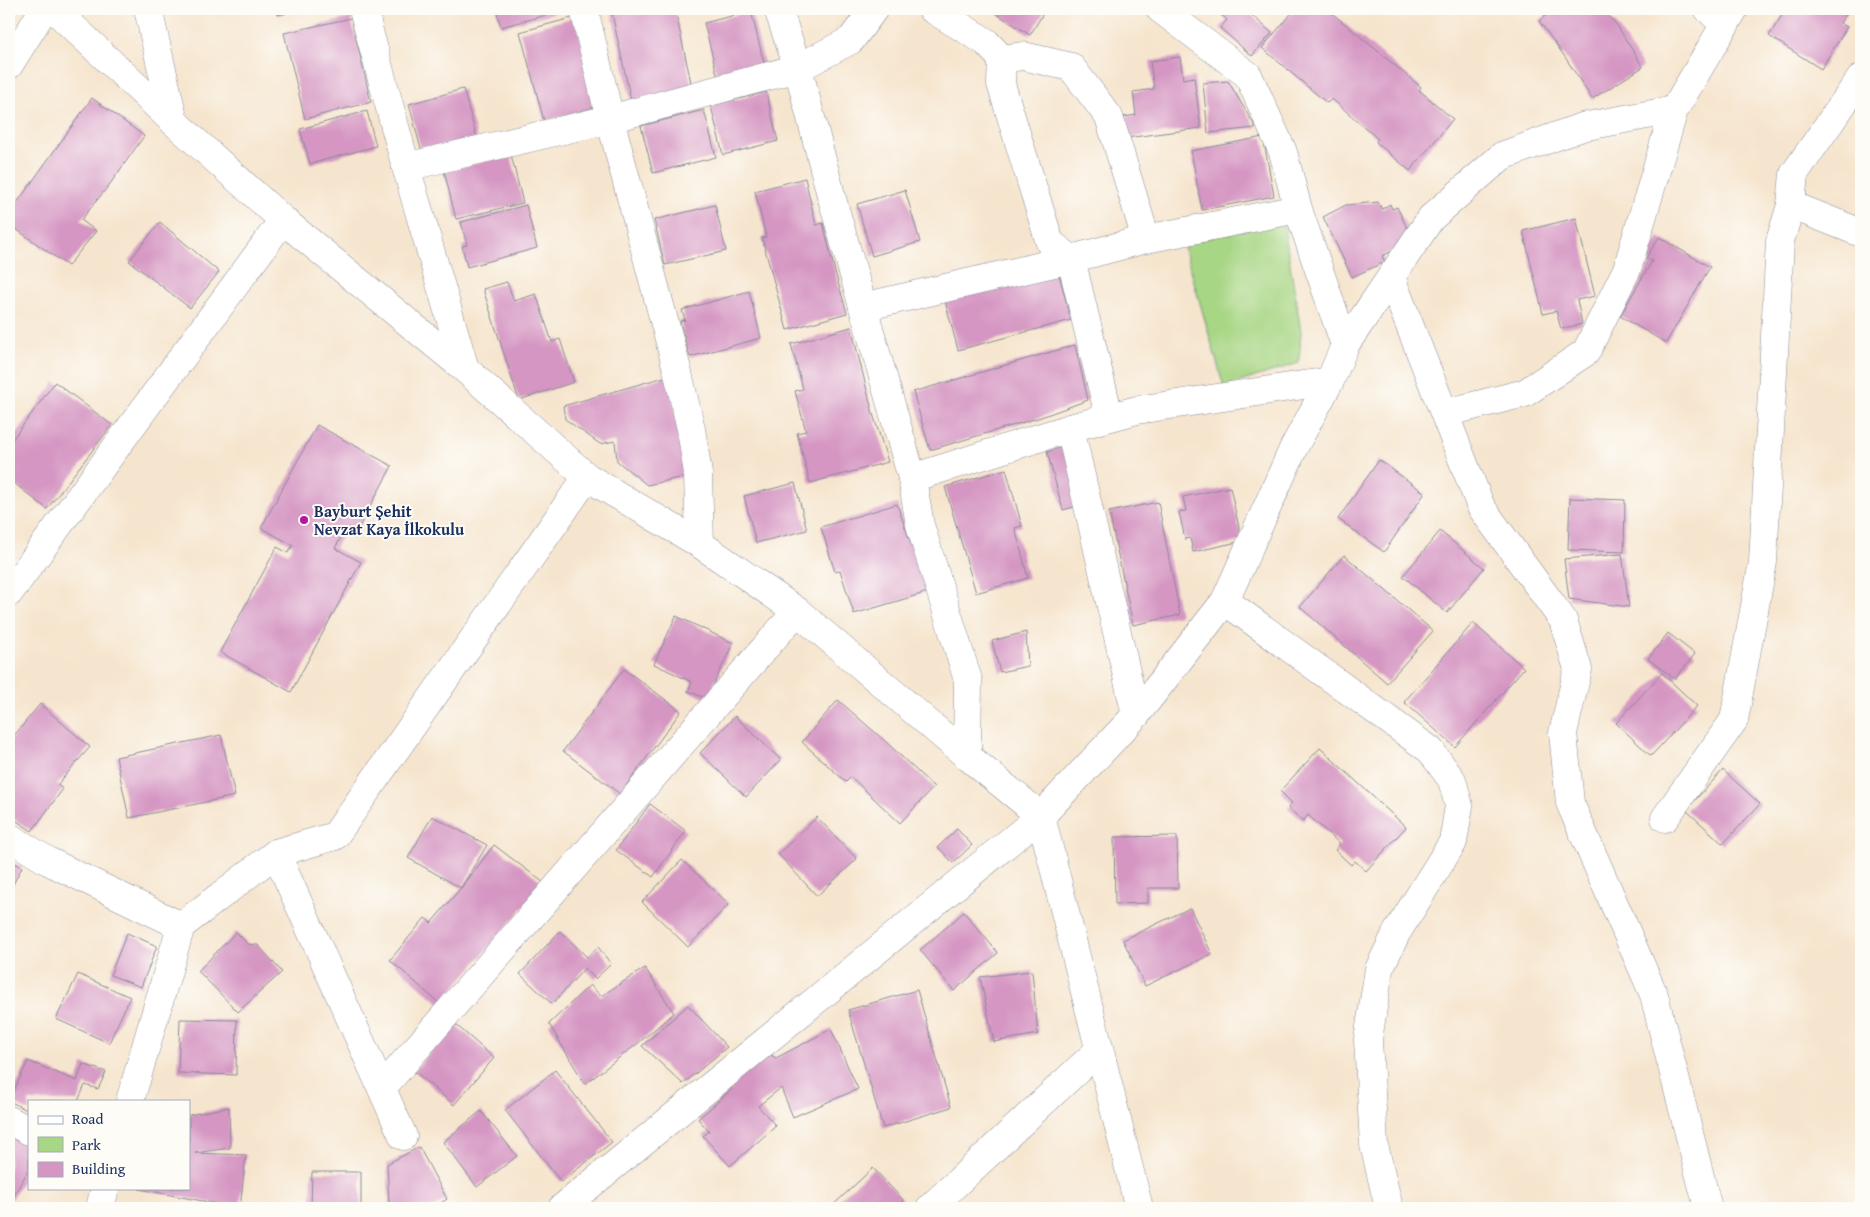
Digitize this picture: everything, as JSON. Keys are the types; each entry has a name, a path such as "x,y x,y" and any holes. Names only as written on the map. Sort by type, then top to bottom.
{"street":[{"path":"9,65 44,9"},
{"path":"54,9 174,122 283,220 465,369 587,477 700,544 797,611 967,756 1041,816 1139,1208"},
{"path":"148,9 174,122"},
{"path":"363,9 406,167 465,369"},
{"path":"584,9 610,119 677,369 691,429 698,474 700,544"},
{"path":"778,9 798,68 862,307 912,478 920,525 968,680 967,756"},
{"path":"406,167 610,119 798,68 851,40 874,9"},
{"path":"932,9 986,42 1002,59 1001,84 1050,242 1071,258 1109,416"},
{"path":"1160,9 1248,74 1283,152 1298,209 1345,346"},
{"path":"1445,414 1525,393 1586,352 1627,269 1674,110 1722,14"},
{"path":"1002,59 1023,56 1071,67 1109,117 1146,239"},
{"path":"1665,818 1734,720 1763,562 1780,240 1791,205 1794,174 1861,78"},
{"path":"562,1208 1041,816 1136,715 1225,601 1294,447 1330,381 1345,346 1431,218 1502,156 1582,127 1674,110"},
{"path":"1791,205 1861,233"},
{"path":"862,307 1146,239 1298,209"},
{"path":"9,593 283,220"},
{"path":"1391,278 1481,507 1563,620 1578,669 1563,733 1570,803 1654,995 1708,1208"},
{"path":"912,478 1109,416 1330,381"},
{"path":"1070,428 1136,715"},
{"path":"130,1100 181,926 276,853 335,836 587,477"},
{"path":"1225,601 1430,750 1452,780 1458,806 1453,842 1397,932 1379,969 1368,1040 1374,1145 1389,1208"},
{"path":"382,1088 797,611"},
{"path":"9,837 48,861 181,926"},
{"path":"276,853 402,1136"},
{"path":"930,1208 1099,1050"},
{"path":"9,1120 28,1130"},
{"path":"100,1208 104,1190"}],"green space":[{"path":"1283,221 1301,331 1299,363 1224,387 1183,244"}],"building":[{"path":"276,9 301,9 278,15"},
{"path":"496,9 569,9 501,27"},
{"path":"611,9 675,9 692,87 631,101"},
{"path":"989,9 1046,9 1030,35"},
{"path":"1215,9 1245,9 1272,33 1252,56 1220,28 1227,20"},
{"path":"1295,9 1327,9 1421,87 1419,90 1453,119 1410,171 1376,142 1378,139 1332,99 1327,103 1262,48"},
{"path":"1553,9 1601,9 1616,24 1643,67 1592,99 1539,21"},
{"path":"1786,9 1850,9 1840,23 1847,27 1821,69 1769,36"},
{"path":"751,11 765,67 718,78 704,23"},
{"path":"575,17 599,106 544,121 520,32"},
{"path":"351,18 371,102 305,119 284,33"},
{"path":"1180,57 1183,79 1194,77 1201,128 1126,138 1124,117 1136,115 1133,92 1154,89 1150,61"},
{"path":"1228,81 1256,128 1208,133 1203,83"},
{"path":"463,89 477,138 422,153 409,104"},
{"path":"766,92 778,141 723,155 711,106"},
{"path":"92,98 144,136 110,184 81,220 96,231 68,266 9,224 9,214"},
{"path":"704,110 716,157 653,173 641,126"},
{"path":"367,111 376,146 310,164 300,129"},
{"path":"1263,137 1274,196 1202,210 1191,151"},
{"path":"511,155 523,203 456,219 444,171"},
{"path":"805,178 816,225 823,223 847,313 787,330 762,238 766,237 755,191"},
{"path":"905,190 920,242 872,256 857,204"},
{"path":"1378,202 1382,209 1390,204 1392,209 1397,207 1413,241 1382,256 1385,262 1352,277 1323,217 1346,205"},
{"path":"526,205 537,248 467,267 462,246 467,245 461,222"},
{"path":"715,205 726,251 665,265 654,220"},
{"path":"1576,218 1595,296 1577,300 1582,324 1561,329 1556,311 1543,314 1523,231"},
{"path":"160,222 219,272 190,308 129,261"},
{"path":"1659,237 1710,267 1666,343 1620,316 1652,261 1646,258"},
{"path":"1058,271 1071,320 958,350 945,301"},
{"path":"507,282 514,301 536,294 552,342 560,339 574,382 519,400 483,289"},
{"path":"749,291 761,338 690,357 680,321 685,320 682,310"},
{"path":"851,327 873,414 888,462 810,483 797,433 806,431 795,391 803,389 791,344"},
{"path":"1075,345 1088,400 1041,417 930,450 913,392"},
{"path":"668,376 679,427 684,477 647,485 617,461 615,441 600,444 565,419 563,406"},
{"path":"55,382 112,425 47,509 9,479 9,444"},
{"path":"317,425 392,466 353,538 344,532 335,548 361,562 291,692 220,652 277,547 288,553 293,545 261,528"},
{"path":"1066,446 1082,505 1063,510 1047,452"},
{"path":"1379,460 1425,493 1384,552 1338,519"},
{"path":"1006,469 1022,526 1015,528 1028,578 976,593 945,487"},
{"path":"795,483 807,530 756,543 744,496"},
{"path":"1230,487 1242,541 1193,552 1190,538 1185,539 1179,512 1186,511 1183,497"},
{"path":"1570,498 1625,500 1624,552 1568,550"},
{"path":"1158,502 1180,615 1133,625 1109,512"},
{"path":"897,504 912,547 916,546 928,592 854,614 840,570 835,572 821,527"},
{"path":"1440,531 1484,568 1447,613 1403,576"},
{"path":"1622,554 1629,607 1569,599 1564,559"},
{"path":"1344,555 1433,631 1387,683 1300,607"},
{"path":"676,616 733,643 707,699 688,691 692,682 654,664"},
{"path":"1473,623 1524,668 1455,747 1404,702"},
{"path":"1026,632 1028,666 1000,672 992,641"},
{"path":"1668,633 1695,654 1675,679 1648,659"},
{"path":"624,669 681,711 620,794 563,751"},
{"path":"1662,673 1697,706 1651,756 1616,723"},
{"path":"838,700 934,787 900,823 851,777 846,782 802,742"},
{"path":"40,704 90,747 57,785 63,789 32,831 9,816 9,742"},
{"path":"735,716 781,760 746,797 700,753"},
{"path":"221,735 235,796 129,818 116,757"},
{"path":"1320,748 1406,827 1366,871 1355,861 1351,865 1335,850 1340,844 1308,815 1303,821 1288,808 1292,803 1280,791"},
{"path":"1723,770 1760,804 1723,844 1686,810"},
{"path":"650,804 686,831 653,877 616,850"},
{"path":"432,816 487,845 461,888 408,858"},
{"path":"817,817 857,859 817,896 778,854"},
{"path":"957,829 972,845 953,863 938,847"},
{"path":"1177,836 1178,888 1148,888 1148,903 1115,904 1114,837"},
{"path":"494,845 544,883 440,1004 390,960 425,918 431,923"},
{"path":"9,860 22,867 9,892"},
{"path":"682,860 729,904 688,947 642,902"},
{"path":"1190,908 1212,954 1145,986 1123,940"},
{"path":"964,912 998,953 954,991 920,950"},
{"path":"560,931 587,957 598,947 611,964 595,979 585,968 552,1004 520,974"},
{"path":"236,932 248,944 258,945 282,972 238,1012 198,971"},
{"path":"127,933 157,946 141,987 110,975"},
{"path":"645,968 674,1013 585,1084 549,1024 590,985 601,996"},
{"path":"1032,971 1038,1034 994,1042 980,977"},
{"path":"78,974 130,997 109,1043 56,1019"},
{"path":"917,990 951,1107 883,1128 848,1010"},
{"path":"688,1005 727,1047 683,1084 642,1046"},
{"path":"180,1019 237,1020 236,1075 178,1073"},
{"path":"455,1024 494,1058 454,1105 414,1071"},
{"path":"831,1029 858,1089 793,1117 781,1088 758,1106 776,1126 730,1166 703,1136 709,1131 698,1119 732,1089 726,1082 766,1052 776,1058"},
{"path":"28,1061 77,1081 83,1064 106,1072 98,1089 85,1085 78,1100 28,1100 28,1110 9,1101"},
{"path":"555,1070 612,1142 561,1182 505,1110"},
{"path":"229,1107 230,1148 195,1153 246,1155 240,1208 144,1190 190,1190 190,1115"},
{"path":"481,1111 517,1156 477,1187 443,1142"},
{"path":"9,1135 28,1144 28,1171 12,1199 9,1197"},
{"path":"419,1147 447,1199 433,1208 411,1208 389,1204 387,1164"},
{"path":"873,1168 904,1201 896,1208 830,1208"},
{"path":"312,1172 361,1172 361,1208 311,1208"}],"place":[{"name":"Bayburt Şehit Nevzat Kaya İlkokulu","path":"304,520"}]}
